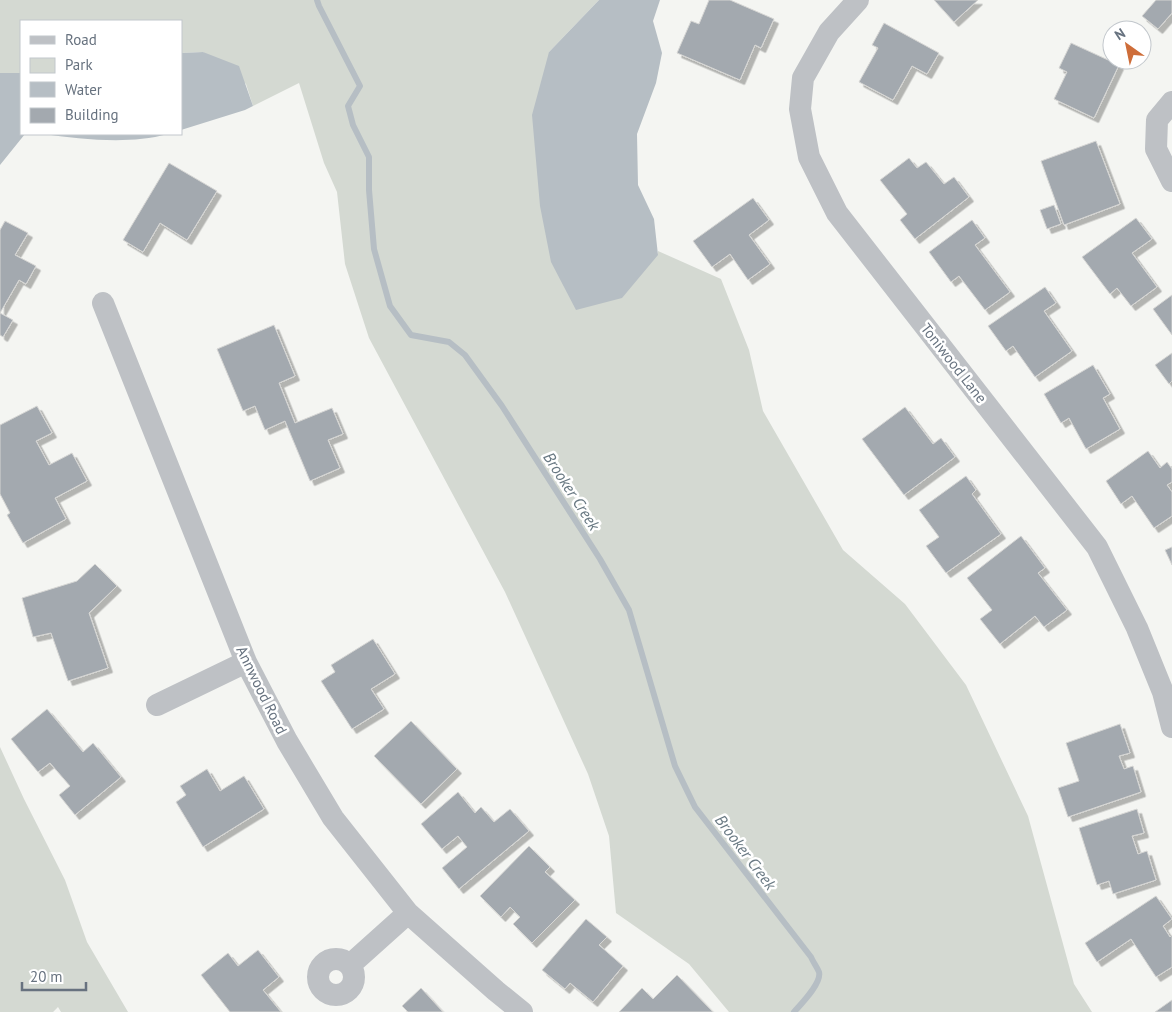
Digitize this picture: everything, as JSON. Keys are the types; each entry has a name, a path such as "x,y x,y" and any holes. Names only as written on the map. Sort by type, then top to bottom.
{"street":[{"name":"Toniwood Lane","path":"858,0 830,32 803,78 800,109 809,157 837,213 1097,547 1137,628 1163,692 1172,727"},
{"path":"1172,102 1158,120 1156,148 1172,182"},
{"name":"Annwood Road","path":"103,303 246,662 287,741 333,818 408,913 522,1012"},
{"path":"158,706 246,662"},
{"path":"350,965 408,913"}],"green space":[{"path":"0,0 599,0 549,52 658,255 658,251 721,279 749,350 763,411 843,550 905,604 966,685 1028,816 1074,984 1092,1012 729,1012 689,964 616,913 609,836 588,774 505,592 369,338 345,264 337,192 324,163 299,83 253,106 246,84 203,52 182,53 182,20 20,20 20,73 0,73"},
{"path":"0,747 65,880 87,942 128,1012 61,1012 58,1007 53,1012 0,1012"}],"water":[{"path":"599,0 660,0 653,21 662,53 656,83 637,134 638,185 654,219 658,255 622,298 576,310 551,262 540,206 532,115 549,52"},
{"path":"203,52 239,66 253,106 182,130 182,53"},
{"path":"0,73 20,73 20,135 24,135 0,165"},
{"path":"51,135 163,135 121,140"}],"building":[{"path":"709,0 730,0 774,19 761,48 755,45 740,80 677,53 691,21 699,24"},
{"path":"934,0 978,0 954,22"},
{"path":"1156,0 1172,0 1172,13 1158,29 1152,24 1152,20 1147,20 1142,16"},
{"path":"884,23 939,53 927,74 912,66 893,100 859,82 878,48 872,45"},
{"path":"1071,43 1102,57 1102,70 1117,70 1094,118 1054,99 1067,72 1059,68"},
{"path":"1096,141 1120,204 1064,225 1041,161"},
{"path":"909,158 917,168 926,162 944,184 954,177 969,197 915,239 900,220 907,214 880,180"},
{"path":"169,163 217,191 187,240 160,223 143,252 123,240"},
{"path":"753,198 769,220 749,235 770,264 748,280 730,254 712,267 693,241"},
{"path":"1054,205 1061,224 1047,229 1040,210"},
{"path":"1136,218 1152,239 1132,253 1157,287 1131,306 1117,288 1110,294 1082,257"},
{"path":"972,220 985,238 975,245 1010,292 985,310 959,276 951,282 929,252"},
{"path":"5,221 28,233 15,255 36,266 26,284 19,280 0,313 0,230"},
{"path":"1045,287 1056,303 1044,311 1072,351 1035,377 1013,346 1006,351 988,326"},
{"path":"1172,295 1172,335 1153,309"},
{"path":"0,313 13,320 3,337 0,335"},
{"path":"274,325 295,376 279,383 295,423 332,408 343,434 328,440 340,468 310,481 285,421 265,430 255,406 243,411 217,349"},
{"path":"1172,353 1172,381 1169,384 1155,365"},
{"path":"1093,365 1110,394 1103,398 1120,429 1086,449 1069,418 1061,423 1044,394"},
{"path":"37,406 52,433 36,441 49,465 72,453 87,481 55,498 66,519 23,543 7,515 10,513 0,494 0,425"},
{"path":"905,407 933,444 941,438 955,457 904,495 862,439"},
{"path":"1148,451 1160,468 1167,462 1172,469 1172,482 1167,485 1172,492 1172,516 1154,528 1132,496 1121,504 1106,481"},
{"path":"966,476 976,490 972,494 1001,534 946,573 926,546 939,537 919,510"},
{"path":"1021,536 1045,568 1038,573 1067,610 1044,627 1035,616 1000,644 980,619 992,610 967,578"},
{"path":"1172,547 1172,565 1165,550"},
{"path":"95,564 117,586 89,613 108,668 68,681 51,633 33,637 22,598 77,581"},
{"path":"373,639 395,674 371,689 384,709 352,729 321,681 335,672 331,665"},
{"path":"47,709 83,752 93,743 121,777 75,815 59,795 70,786 50,763 38,772 11,739"},
{"path":"411,721 457,769 421,804 374,756"},
{"path":"1120,724 1130,753 1119,756 1124,769 1133,766 1141,792 1068,817 1058,788 1079,781 1066,743"},
{"path":"207,769 220,791 244,776 264,809 203,847 176,802 186,795 180,786"},
{"path":"458,792 475,813 481,807 494,822 510,809 529,831 459,889 442,868 467,847 458,836 442,849 421,824"},
{"path":"1137,809 1144,833 1132,836 1138,854 1147,851 1156,880 1113,894 1109,881 1097,885 1079,828"},
{"path":"529,846 550,867 545,872 575,900 532,943 513,924 520,917 510,907 501,917 480,896"},
{"path":"1156,896 1172,919 1163,926 1170,937 1172,935 1172,967 1156,977 1131,939 1097,962 1085,943"},
{"path":"586,919 607,937 599,945 623,966 593,1002 570,983 565,989 542,970"},
{"path":"258,950 279,977 263,990 281,1012 230,1012 201,975 228,953 238,966"},
{"path":"677,975 713,1012 619,1012 642,988 653,999"},
{"path":"421,988 443,1012 408,1012 402,1006"},
{"path":"1172,1000 1172,1012 1155,1012"}],"waterway":[{"name":"Brooker Creek","path":"317,0 360,86 348,106 353,125 369,157 369,190 374,249 390,306 411,335 449,342 465,355 502,406 600,559 629,610 675,766 695,807 811,957 819,972 819,977 814,987 794,1012"}]}
